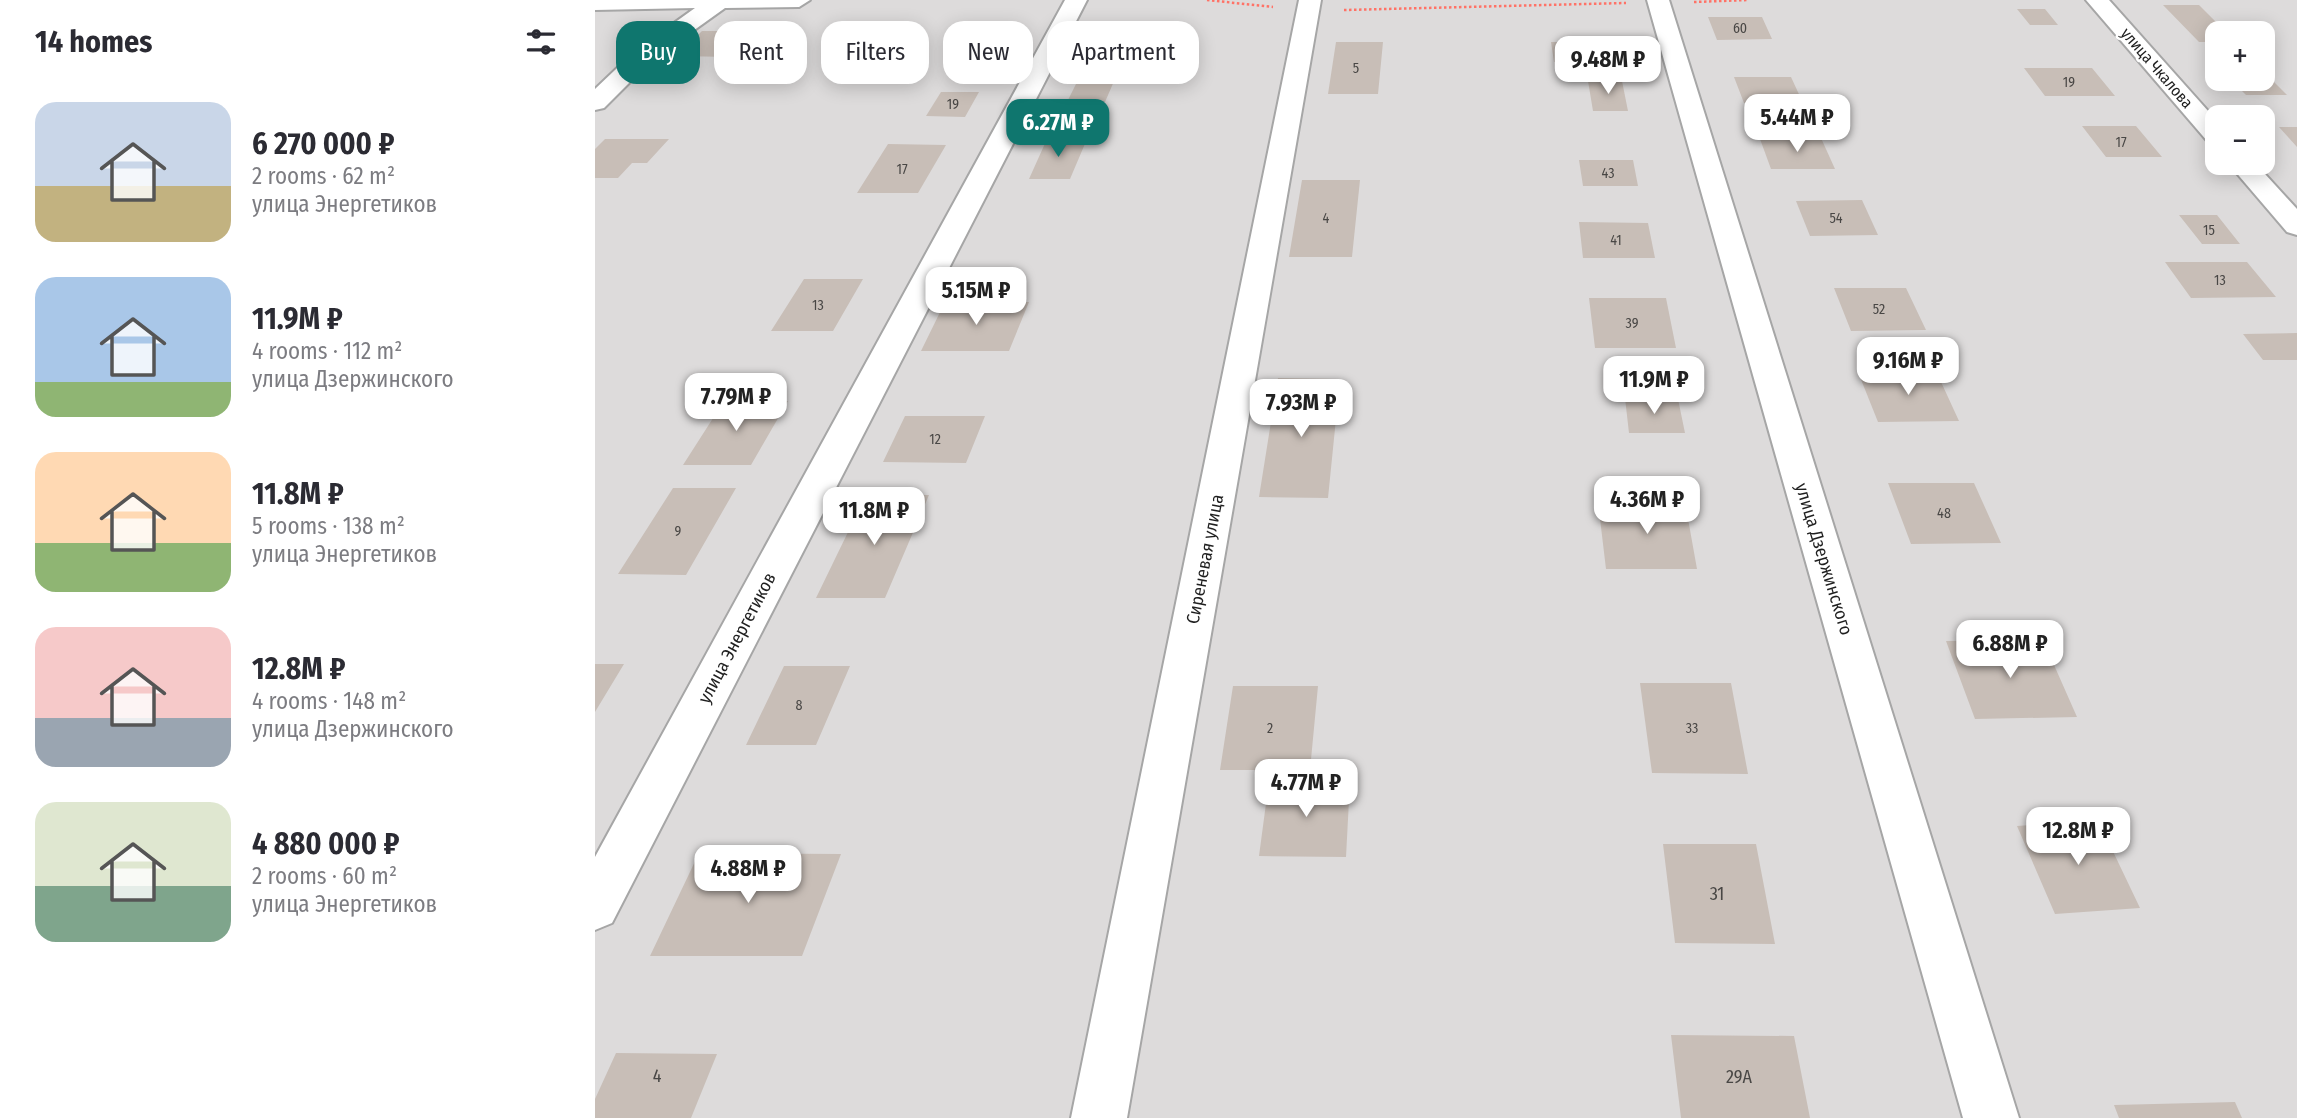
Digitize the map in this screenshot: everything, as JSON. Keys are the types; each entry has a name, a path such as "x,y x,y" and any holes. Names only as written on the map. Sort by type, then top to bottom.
{"street":[{"path":"595,4 799,0"},
{"name":"улица Энергетиков","path":"595,906 1076,0"},
{"name":"улица Чкалова","path":"2097,0 2205,122"},
{"path":"595,103 643,56 720,1"},
{"name":"улица Дзержинского","path":"1658,1 1991,1118"},
{"name":"Сиреневая улица","path":"1099,1118 1309,5"},
{"path":"2252,175 2297,226"}],"path":[{"path":"1207,0 1309,5 1748,0"}],"shaded area":[{"path":"595,0 2297,0 2297,1118 595,1118"}],"building":[{"path":"2163,5 2199,5 2215,21 2205,21 2205,42 2199,42"},
{"path":"2017,9 2045,9 2058,25 2030,25"},
{"path":"1708,17 1762,17 1772,39 1717,40"},
{"path":"714,31 714,57 700,56 700,33"},
{"path":"1336,42 1383,42 1378,94 1328,94"},
{"path":"1551,42 1599,42 1603,62 1554,62"},
{"path":"2024,68 2092,68 2115,96 2045,96"},
{"path":"1734,77 1791,77 1803,103 1744,103"},
{"path":"1588,81 1622,81 1628,111 1593,111"},
{"path":"2275,83 2287,95 2246,95 2242,91 2275,91"},
{"path":"1076,84 1113,84 1105,102 1067,102"},
{"path":"941,92 979,92 965,117 926,116"},
{"path":"2082,126 2136,126 2162,157 2106,157"},
{"path":"2279,127 2297,127 2297,147"},
{"path":"1821,138 1835,169 1771,169 1760,139"},
{"path":"605,139 669,139 647,163 632,163 618,178 595,178 595,149"},
{"path":"1047,139 1087,139 1070,179 1029,179"},
{"path":"888,144 946,145 918,193 857,193"},
{"path":"1579,160 1633,160 1638,186 1583,186"},
{"path":"1302,180 1360,180 1352,257 1289,257"},
{"path":"1862,200 1878,235 1810,236 1796,201"},
{"path":"2179,215 2217,215 2240,244 2202,244"},
{"path":"1579,222 1648,223 1655,258 1583,258"},
{"path":"2165,262 2247,262 2276,297 2191,298"},
{"path":"804,279 863,279 833,331 771,331"},
{"path":"1834,288 1906,288 1926,330 1851,331"},
{"path":"1589,298 1666,298 1676,348 1595,348"},
{"path":"945,302 1029,302 1009,351 921,351"},
{"path":"2297,333 2297,360 2263,360 2243,334"},
{"path":"1936,371 1959,421 1878,422 1858,372"},
{"path":"1278,378 1340,379 1328,498 1259,497"},
{"path":"1625,398 1678,399 1685,433 1629,433"},
{"path":"724,401 788,401 751,465 683,465"},
{"path":"905,416 985,416 966,463 883,462"},
{"path":"1888,483 1974,483 2001,543 1911,544"},
{"path":"673,488 736,488 686,575 618,574"},
{"path":"866,495 929,495 885,598 816,598"},
{"path":"1598,502 1685,502 1697,569 1606,569"},
{"path":"2043,640 2077,717 1975,719 1946,641"},
{"path":"595,664 624,664 595,712"},
{"path":"784,666 850,666 816,745 746,745"},
{"path":"1640,683 1731,683 1748,774 1652,773"},
{"path":"1233,686 1318,686 1310,770 1220,770"},
{"path":"1269,781 1350,781 1346,857 1259,856"},
{"path":"2098,820 2140,908 2055,914 2017,826"},
{"path":"1663,844 1756,844 1775,944 1675,943"},
{"path":"699,853 841,854 802,956 650,956"},
{"path":"1671,1035 1794,1036 1810,1118 1681,1118"},
{"path":"616,1053 717,1054 691,1118 595,1118 595,1099"},
{"path":"2235,1102 2242,1118 2119,1118 2114,1105"}]}
